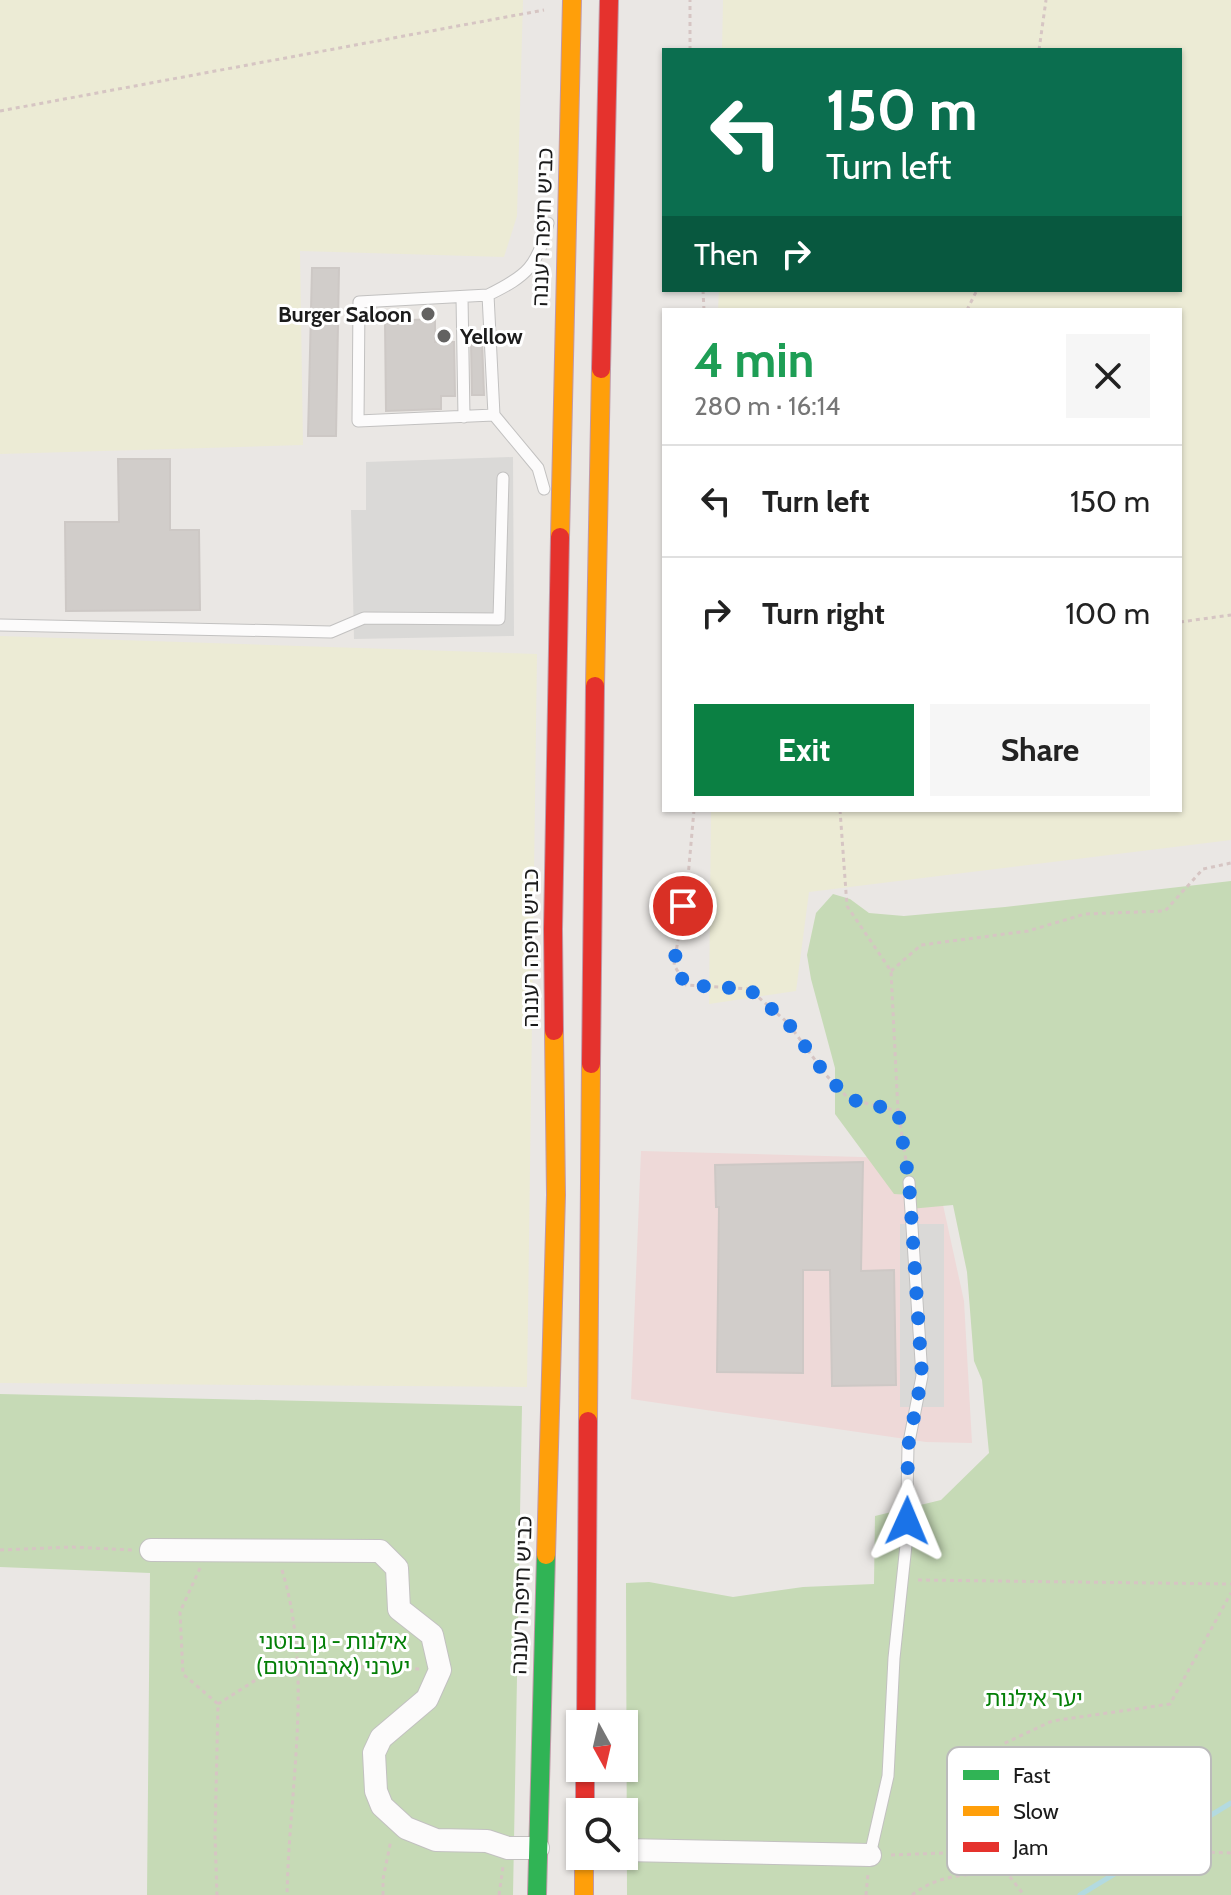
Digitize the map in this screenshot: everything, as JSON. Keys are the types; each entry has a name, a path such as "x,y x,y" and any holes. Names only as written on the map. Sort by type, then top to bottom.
{"highway":[{"path":"586,1710 593,761 609,0"},
{"name":"כביש חיפה רעננה","path":"537,1895 556,1195 553,929 572,2"},
{"path":"584,1870 584,1895"}],"street":[{"path":"151,1550 380,1551 397,1568 399,1609 432,1635 440,1670 427,1699 381,1738 374,1753 376,1791 382,1806 406,1828 436,1840 487,1841 508,1848 538,1848"},
{"path":"638,1850 870,1855"}],"lane":[{"path":"555,193 568,133"},
{"path":"494,415 358,421 359,302 488,295 518,280 541,253 551,208"},
{"path":"488,295 494,415 538,468 559,543"},
{"path":"462,297 464,417"},
{"path":"0,625 331,632 364,618 499,619 503,478"},
{"path":"870,1855 888,1776 894,1658 906,1545 908,1447 922,1376 909,1182"}],"path":[{"path":"690,0 690,48"},
{"path":"1039,48 1046,0"},
{"path":"0,111 572,2"},
{"path":"1182,622 1231,615"},
{"path":"694,812 688,877 674,965 686,985 749,989 788,1023 826,1075 849,1099 898,1111"},
{"path":"840,812 847,906 891,971 898,1111 909,1182"},
{"path":"891,971 921,945 1028,931 1085,914 1165,911 1203,869 1231,863"},
{"path":"0,1550 72,1547 151,1550"},
{"path":"209,1550 180,1612 183,1674 218,1704"},
{"path":"276,1551 288,1590 297,1664 287,1895"},
{"path":"902,1580 1231,1584"},
{"path":"1002,1747 1052,1721 1170,1704 1231,1593"},
{"path":"218,1704 273,1669 297,1664 440,1670"},
{"path":"217,1895 218,1704"},
{"path":"383,1895 383,1879 395,1818"},
{"path":"499,1895 508,1848"},
{"path":"870,1855 947,1852"},
{"path":"1211,1852 1231,1853"},
{"path":"912,1895 927,1883 961,1875"},
{"path":"1009,1875 1024,1895"}],"shaded area":[{"path":"513,457 514,636 354,639 351,510 366,510 366,462"},
{"path":"641,1151 933,1159 964,1301 972,1443 926,1442 631,1399"},
{"path":"900,1224 944,1224 944,1407 900,1407"}],"green space":[{"path":"0,0 523,0 517,216 504,257 300,251 303,445 0,454"},
{"path":"723,0 1231,0 1231,840 809,892 796,991 709,1004 711,812 1182,812 1182,308 718,308 719,292 1182,292 1182,48 722,48"},
{"path":"0,636 537,654 527,1387 0,1383"},
{"name":"יער אילנות","path":"1231,881 1231,1895 627,1895 627,1870 638,1870 638,1798 627,1798 627,1782 638,1782 638,1710 626,1710 626,1583 649,1582 733,1597 803,1587 874,1584 875,1516 941,1500 989,1453 982,1380 974,1361 967,1272 953,1205 910,1209 911,1195 894,1194 835,1114 835,1068 807,955 816,913 833,894 850,899 869,913 904,916"},
{"name":"אילנות - גן בוטני יערני (ארבורטום)","path":"0,1394 522,1406 513,1895 147,1895 150,1573 0,1567"}],"building":[{"path":"312,268 339,268 336,436 308,436"},
{"path":"435,319 435,342 454,342 455,396 441,396 441,409 386,411 385,321"},
{"path":"482,341 484,395 472,395 471,342"},
{"path":"118,459 170,459 170,530 199,530 200,610 66,611 65,522 119,522"},
{"path":"863,1162 861,1271 894,1270 896,1385 832,1386 830,1270 803,1270 803,1373 717,1372 719,1207 716,1207 715,1165"}],"waterway":[{"path":"1211,1815 1231,1803"},
{"path":"1080,1895 1113,1875"}],"traffic: fast":[{"path":"537,1895 546,1555"}],"traffic: slow":[{"path":"560,537 572,0"},
{"path":"595,686 601,369"},
{"path":"546,1555 556,1195 554,1031"},
{"path":"588,1421 591,1064"},
{"path":"584,1870 584,1895"}],"traffic: jam":[{"path":"601,369 609,0"},
{"path":"554,1031 560,537"},
{"path":"591,1064 595,686"},
{"path":"586,1710 588,1421"},
{"path":"585,1782 585,1798"}],"place":[{"name":"Burger Saloon","path":"428,314"},
{"name":"Yellow","path":"444,336"}],"route":[{"path":"683,906 674,965 686,985 749,989 788,1023 826,1075 849,1099 898,1111 909,1182 922,1376 908,1447 907,1521"}]}
